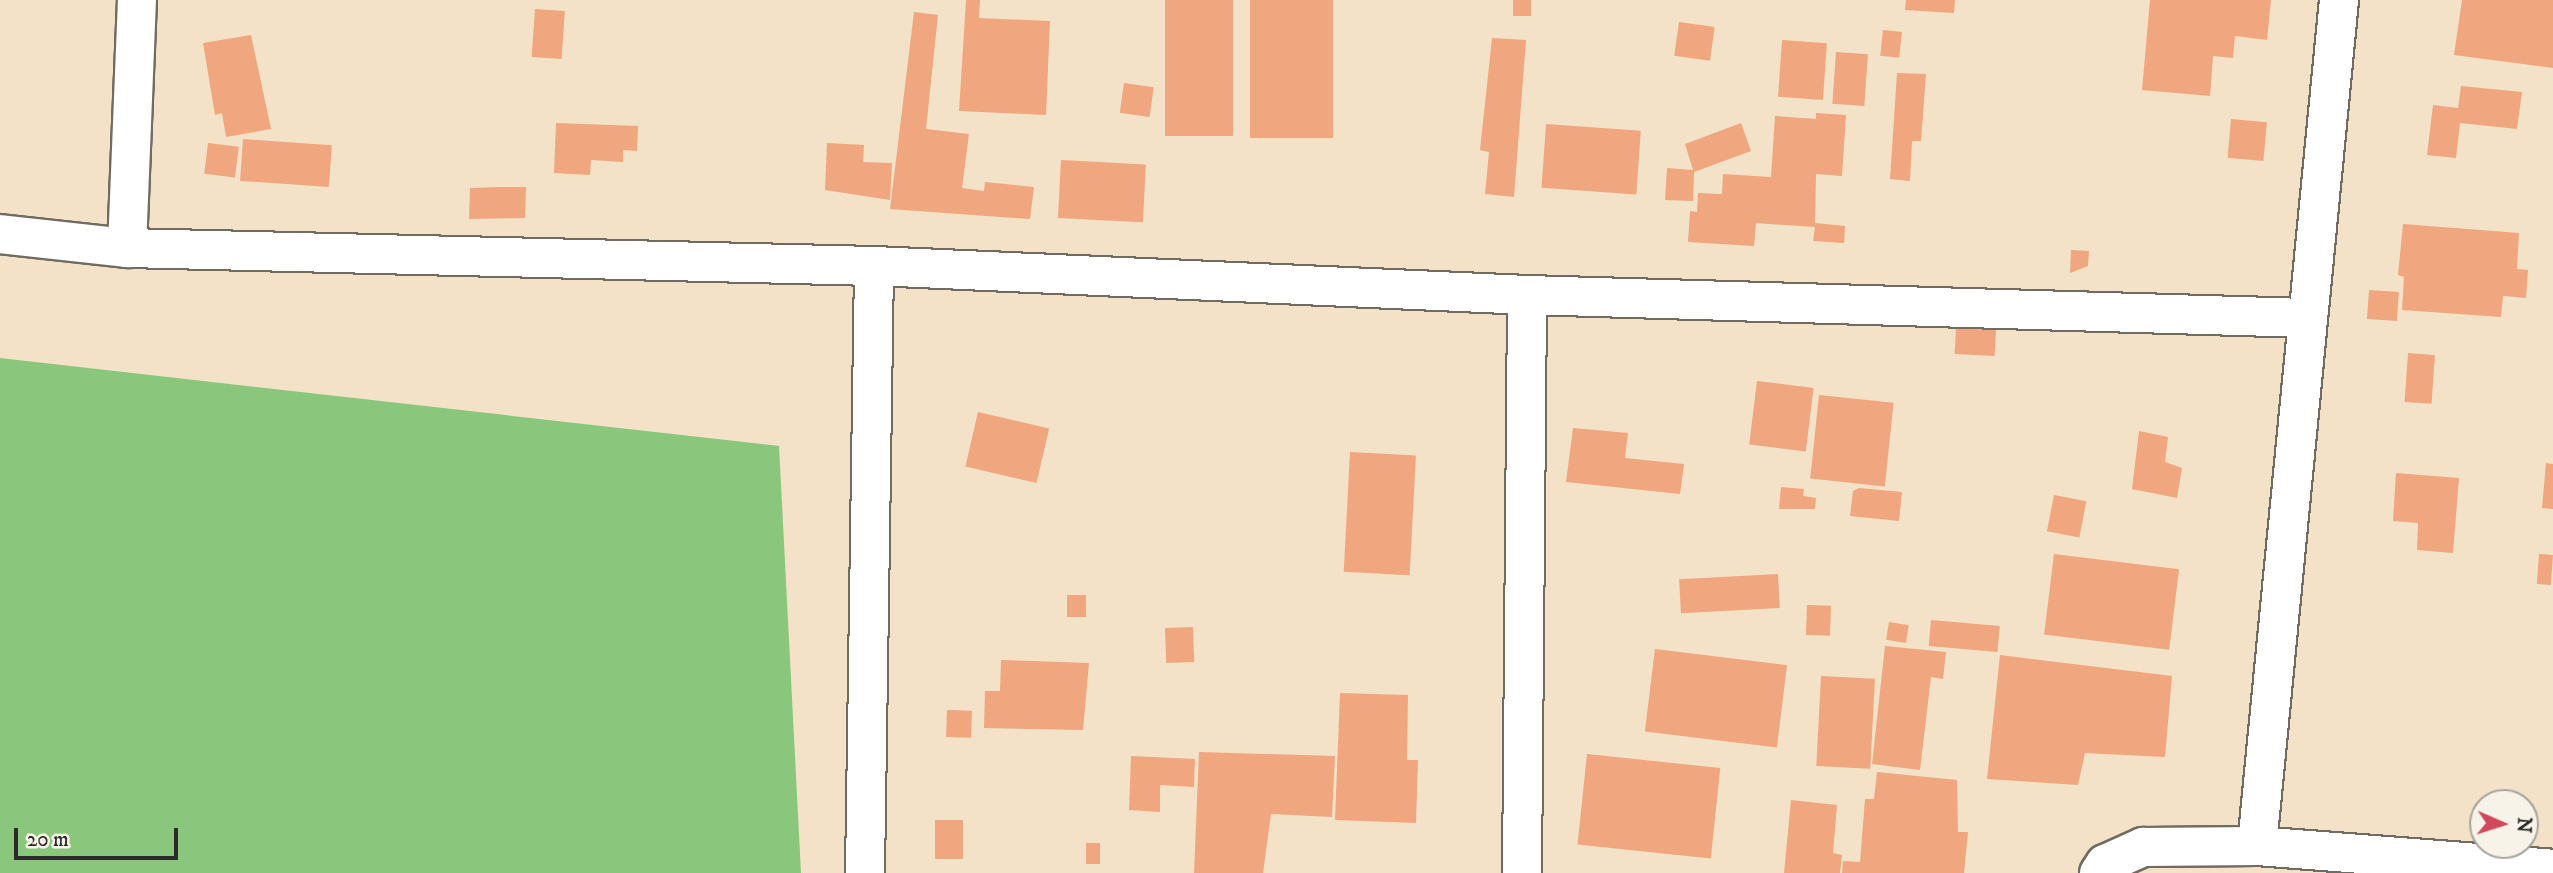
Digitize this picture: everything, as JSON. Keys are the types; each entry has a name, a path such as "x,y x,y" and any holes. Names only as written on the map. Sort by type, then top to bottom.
{"street":[{"path":"127,248 138,0"},
{"path":"2257,846 2306,318 2339,0"},
{"path":"0,234 127,248 874,266 1527,295 2306,318"},
{"path":"865,873 874,266"},
{"path":"1522,873 1527,295"},
{"path":"2099,873 2105,864 2143,846 2257,846 2553,869"}],"green space":[{"path":"0,358 779,446 801,873 0,873"}],"building":[{"path":"966,0 980,0 979,18 1050,21 1046,115 959,111"},
{"path":"1165,0 1233,0 1233,136 1165,136"},
{"path":"1250,0 1333,0 1333,138 1250,138"},
{"path":"1513,0 1531,0 1531,16 1513,16"},
{"path":"1906,0 1955,0 1954,13 1905,10"},
{"path":"2150,0 2271,0 2267,40 2235,36 2233,58 2213,56 2210,96 2142,90"},
{"path":"2462,0 2553,0 2553,68 2454,55"},
{"path":"535,9 565,11 562,59 532,57"},
{"path":"914,12 938,15 926,129 969,134 962,188 984,191 985,182 1034,187 1030,219 890,209"},
{"path":"1679,22 1715,27 1710,61 1674,56"},
{"path":"1883,30 1902,32 1899,58 1880,56"},
{"path":"251,35 271,129 226,137 222,113 215,115 203,43"},
{"path":"1492,38 1526,40 1514,197 1485,194 1489,152 1480,150"},
{"path":"1782,40 1827,43 1823,100 1778,97"},
{"path":"1836,52 1868,54 1864,106 1832,104"},
{"path":"1897,73 1926,74 1921,141 1912,141 1910,181 1890,179"},
{"path":"1124,83 1154,87 1150,117 1120,113"},
{"path":"2461,86 2522,92 2517,129 2460,123 2456,158 2427,155 2433,105 2458,108"},
{"path":"1816,113 1846,115 1842,176 1816,174 1815,223 1845,226 1844,243 1813,241 1815,227 1756,223 1754,246 1688,242 1690,211 1697,212 1698,193 1722,194 1723,174 1771,177 1775,116 1816,119"},
{"path":"2231,119 2267,122 2263,161 2228,158"},
{"path":"556,123 638,126 637,151 623,150 623,162 591,160 590,175 554,173"},
{"path":"1741,123 1751,151 1694,172 1693,201 1665,200 1667,168 1693,170 1685,144"},
{"path":"1546,124 1641,131 1636,194 1542,188"},
{"path":"243,139 332,145 329,187 240,181"},
{"path":"208,143 239,147 235,178 204,174"},
{"path":"827,143 864,145 863,162 892,163 890,200 825,190"},
{"path":"1061,160 1146,164 1143,222 1058,218"},
{"path":"526,187 525,218 469,219 470,188"},
{"path":"2403,224 2519,233 2517,269 2528,270 2526,298 2503,296 2501,317 2402,310 2404,277 2398,275"},
{"path":"2071,250 2089,251 2088,266 2070,273"},
{"path":"2369,290 2399,292 2397,321 2367,319"},
{"path":"1956,328 1996,330 1995,356 1955,354"},
{"path":"2408,353 2435,355 2432,404 2405,402"},
{"path":"1757,381 1814,388 1806,451 1749,445"},
{"path":"1819,395 1894,403 1885,486 1810,479"},
{"path":"978,412 1049,428 1037,483 965,467"},
{"path":"1573,428 1628,433 1625,458 1684,464 1680,494 1566,482"},
{"path":"2139,431 2168,437 2165,462 2182,468 2177,498 2132,489"},
{"path":"1350,452 1416,455 1410,575 1344,572"},
{"path":"2546,463 2553,464 2553,509 2542,508"},
{"path":"2396,473 2459,478 2453,553 2417,550 2418,523 2393,521"},
{"path":"1781,487 1804,489 1803,496 1816,498 1815,509 1779,509"},
{"path":"1859,488 1902,492 1899,521 1850,516 1853,491"},
{"path":"2054,495 2086,501 2079,538 2047,531"},
{"path":"2054,554 2179,569 2169,650 2044,634"},
{"path":"2539,554 2553,555 2551,585 2537,584"},
{"path":"1778,574 1780,608 1681,613 1679,579"},
{"path":"1067,595 1086,595 1086,617 1067,617"},
{"path":"1807,605 1831,606 1830,636 1806,635"},
{"path":"1931,620 2000,626 1997,652 1929,646"},
{"path":"1889,622 1909,625 1906,643 1886,640"},
{"path":"1193,627 1194,662 1166,663 1165,628"},
{"path":"1885,646 1946,652 1943,679 1931,677 1920,770 1872,764"},
{"path":"1655,649 1787,665 1777,748 1645,731"},
{"path":"2000,655 2172,676 2165,757 2085,753 2078,785 1987,779"},
{"path":"1001,660 1089,663 1083,730 984,728 985,691 1000,691"},
{"path":"1821,676 1875,679 1870,769 1816,766"},
{"path":"1340,693 1408,695 1407,760 1418,760 1416,823 1335,820"},
{"path":"947,710 972,711 971,738 946,737"},
{"path":"1199,752 1335,756 1332,817 1271,814 1263,873 1194,873"},
{"path":"1587,754 1720,768 1711,859 1577,845"},
{"path":"1131,756 1195,759 1194,787 1160,785 1160,812 1129,810"},
{"path":"1877,772 1957,780 1958,832 1968,832 1964,873 1842,873 1843,861 1860,862 1865,799 1874,799"},
{"path":"1791,800 1837,805 1833,853 1842,855 1840,873 1784,873"},
{"path":"935,820 963,820 963,859 935,859"},
{"path":"1086,843 1100,843 1100,864 1086,864"}]}
